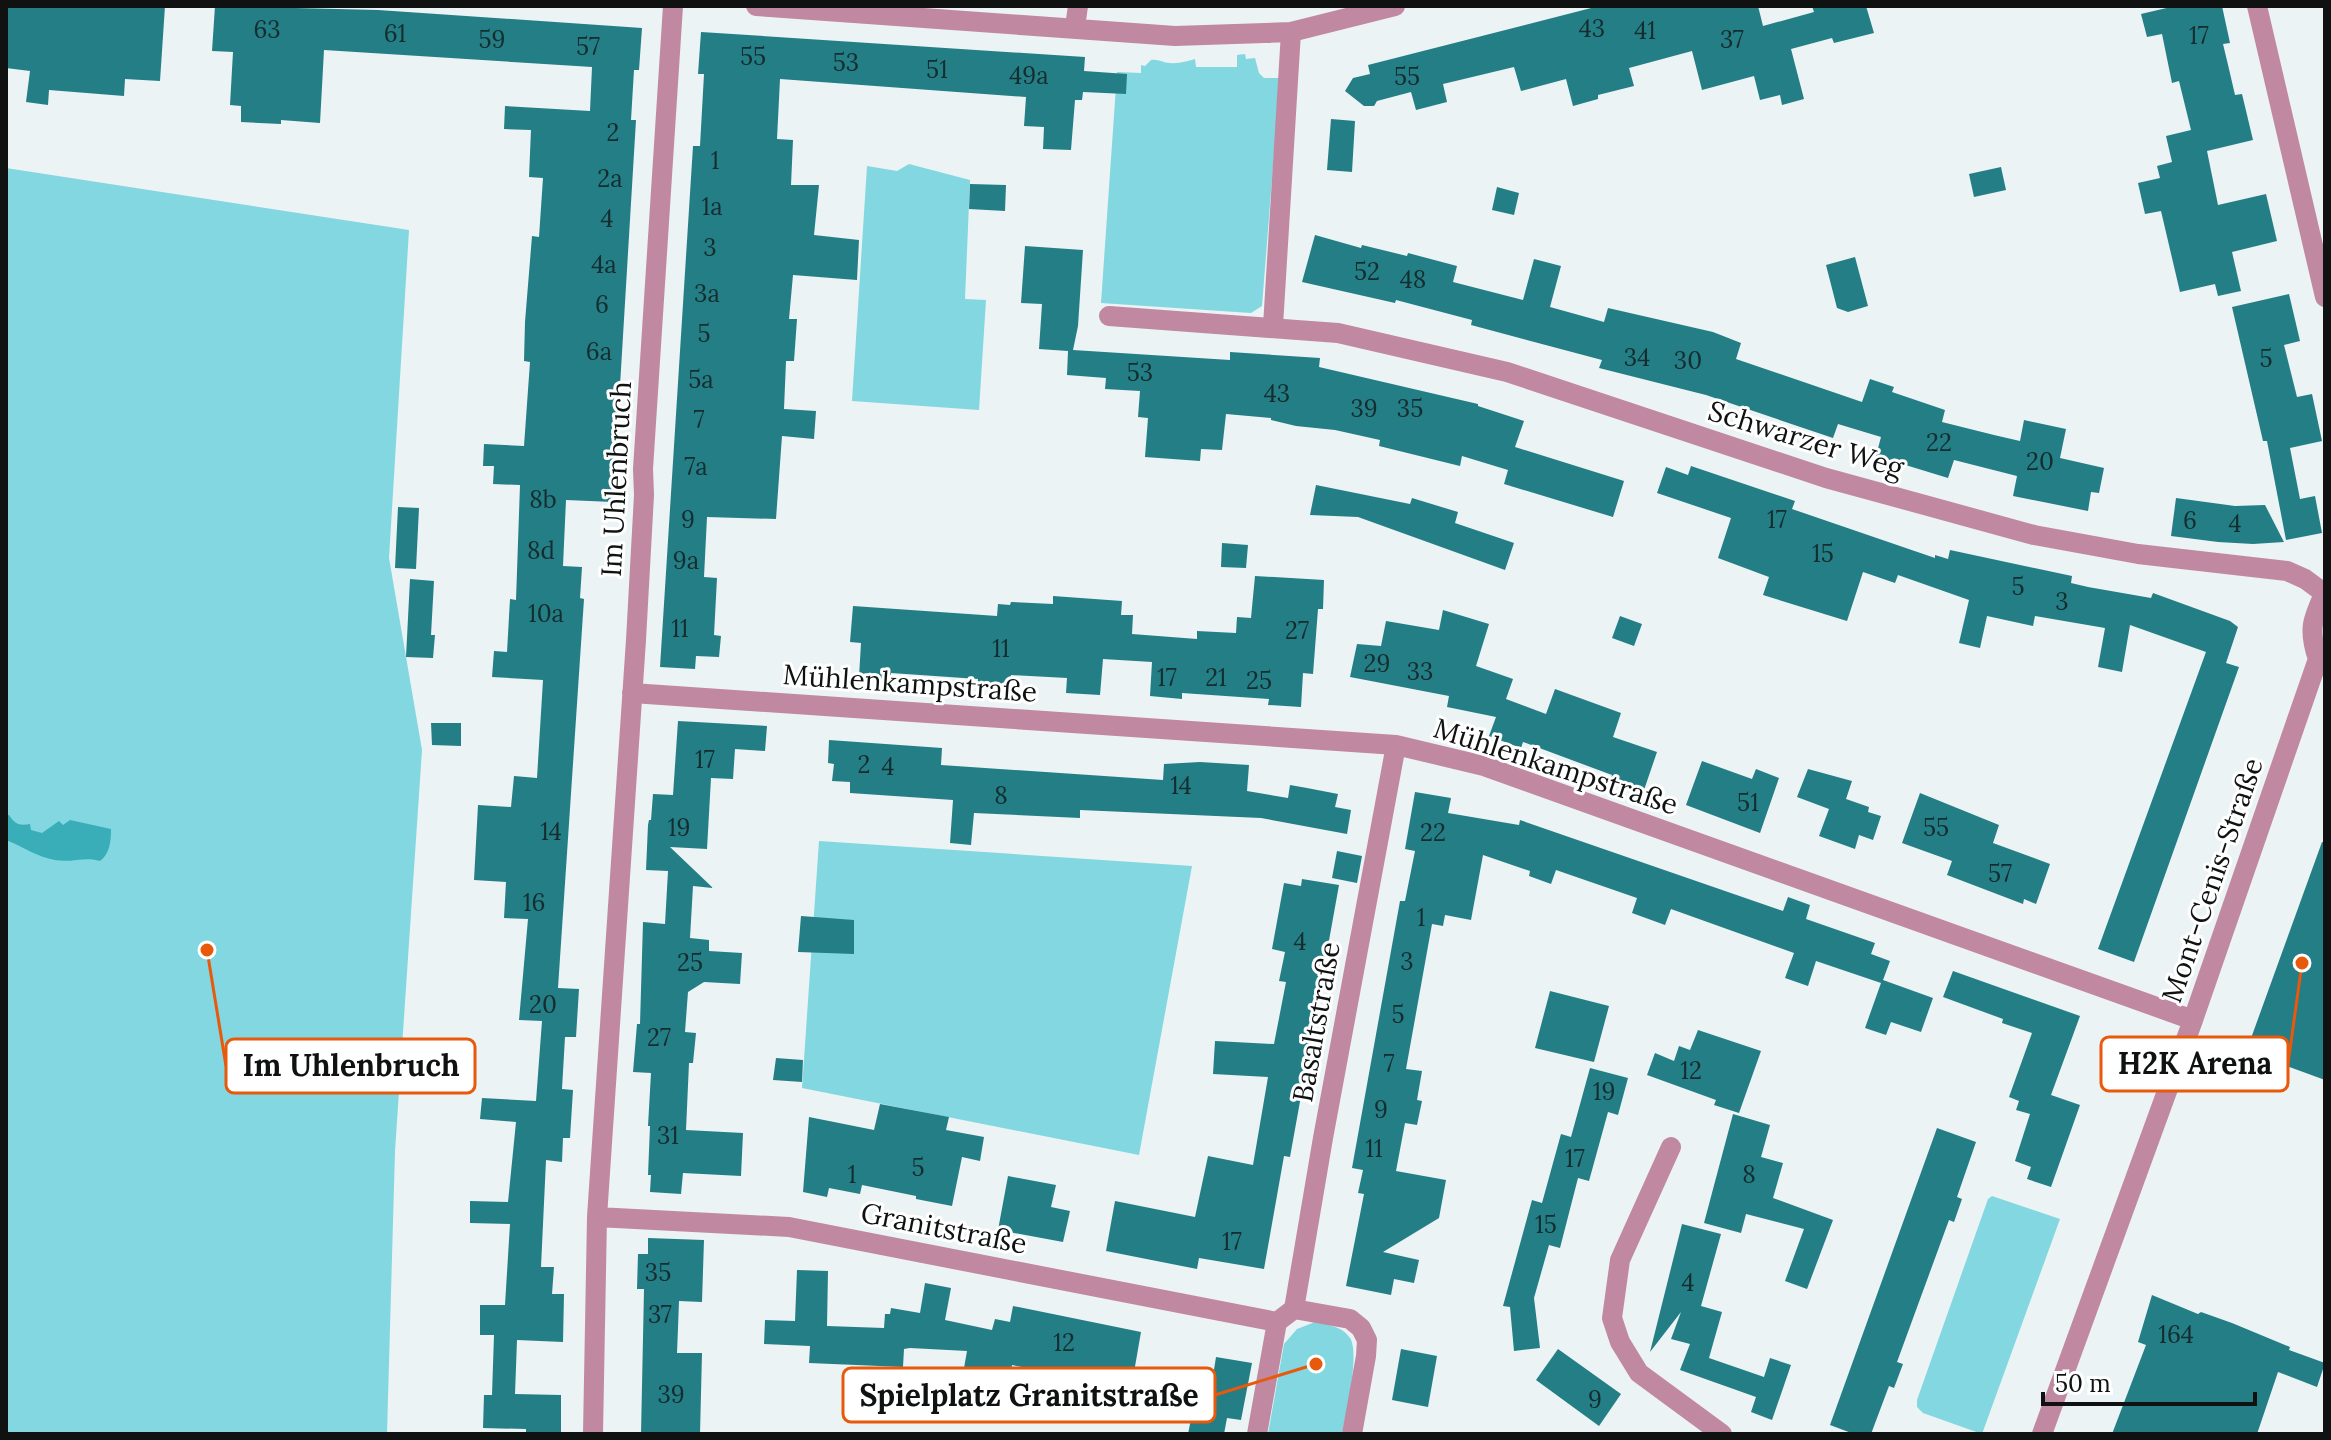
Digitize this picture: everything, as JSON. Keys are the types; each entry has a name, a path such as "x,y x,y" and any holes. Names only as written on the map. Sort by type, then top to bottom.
{"street":[{"name":"Im Uhlenbruch","path":"593,1434 597,1217 673,6"},
{"path":"756,6 1175,36 1291,32 1395,6"},
{"path":"1075,27 1078,6"},
{"path":"2257,6 2325,297"},
{"path":"1273,326 1291,32"},
{"name":"Schwarzer Weg","path":"1109,316 1338,333 1507,372 1826,478 2034,535 2138,554 2287,571 2325,592"},
{"name":"Mont-Cenis-Straße","path":"2042,1434 2193,1020 2321,655 2310,636 2325,592"},
{"name":"Mühlenkampstraße","path":"632,693 1396,745 1484,766 2193,1020"},
{"name":"Basaltstraße","path":"1294,1309 1396,745"},
{"path":"1671,1147 1620,1260 1612,1318 1620,1342 1639,1373 1722,1434"},
{"name":"Granitstraße","path":"597,1217 789,1227 1277,1322"},
{"path":"1257,1434 1277,1322 1294,1309 1350,1319 1361,1328 1367,1340 1352,1434"}],"shaded area":[{"path":"1245,54 1246,59 1255,58 1259,73 1264,78 1280,78 1262,306 1251,313 1101,303 1117,72 1141,73 1141,65 1145,66 1151,60 1173,63 1195,59 1196,67 1237,67 1237,55"},
{"path":"909,164 970,180 965,299 986,300 979,410 852,401 867,166 897,171"},
{"path":"6,168 409,230 389,558 422,750 395,1151 387,1434 6,1434"},
{"path":"6,815 18,824 30,824 31,830 42,833 59,821 63,825 70,820 111,829 108,851 100,861 48,859 6,840"},
{"path":"819,841 1192,866 1139,1155 802,1088"},
{"path":"1992,1196 2060,1219 1982,1434 1923,1413 1917,1407 1917,1400 1988,1199"},
{"path":"1315,1322 1343,1331 1353,1346 1351,1384 1342,1434 1268,1434 1284,1344 1297,1329"}],"building":[{"path":"6,6 165,6 160,81 125,79 124,96 49,90 48,105 26,102 30,71 6,68"},
{"path":"215,6 378,10 642,28 639,70 634,70 631,120 636,120 613,502 566,500 563,566 582,567 580,598 584,599 558,988 579,989 576,1037 565,1037 562,1089 573,1090 570,1138 563,1138 562,1162 546,1160 541,1267 554,1267 552,1294 564,1294 563,1342 517,1340 515,1394 561,1395 561,1434 526,1434 526,1429 483,1428 484,1395 492,1395 494,1335 480,1335 480,1305 505,1305 510,1224 470,1223 470,1201 508,1202 516,1122 480,1119 482,1098 536,1101 542,1021 519,1020 528,919 504,918 506,882 474,880 478,805 511,807 514,776 537,778 543,680 492,677 494,651 507,652 510,599 516,600 520,485 493,484 494,466 483,466 484,444 524,446 530,362 524,361 525,322 532,236 539,237 543,178 529,177 531,130 504,129 505,106 590,111 592,67 324,50 320,123 281,120 281,124 241,122 241,106 230,105 233,52 212,51"},
{"path":"1599,6 1758,6 1763,26 1814,12 1812,6 1866,6 1874,33 1834,43 1832,38 1791,49 1804,99 1782,105 1780,95 1760,100 1754,76 1702,90 1692,51 1629,68 1634,86 1598,95 1598,99 1573,106 1566,79 1521,91 1514,67 1443,84 1447,102 1416,110 1411,92 1377,101 1374,106 1364,106 1345,91 1353,78 1370,74 1368,65"},
{"path":"2175,6 2222,6 2230,43 2223,44 2235,95 2242,94 2253,140 2207,151 2218,205 2266,194 2277,241 2232,252 2241,291 2218,296 2215,284 2180,292 2161,211 2145,214 2138,183 2160,178 2157,166 2172,162 2166,136 2191,130 2179,81 2172,83 2162,34 2147,37 2141,14"},
{"path":"701,32 1085,57 1084,71 1127,74 1126,94 1083,92 1082,100 1075,100 1071,150 1043,149 1044,127 1024,126 1026,97 780,79 777,139 793,140 791,185 819,185 814,235 859,240 857,280 793,275 789,319 797,319 794,361 786,361 784,409 816,411 814,439 782,436 776,519 707,517 704,577 717,578 714,635 721,636 719,657 696,656 695,669 660,667 693,146 700,146 704,74 698,74"},
{"path":"1331,119 1355,121 1352,172 1327,170"},
{"path":"2001,167 2006,190 1974,197 1969,174"},
{"path":"970,184 1006,185 1005,211 969,209"},
{"path":"1497,187 1519,193 1514,215 1492,210"},
{"path":"1315,235 1361,248 1362,245 1407,256 1408,253 1457,266 1453,282 1523,300 1534,259 1561,266 1550,307 1604,322 1608,308 1713,332 1741,343 1736,359 1862,402 1870,379 1894,387 1892,392 1945,410 1942,422 1994,435 2020,441 2024,420 2066,429 2060,458 2104,468 2099,493 2091,492 2088,511 2013,496 2017,476 1954,460 1948,478 1876,456 1881,437 1838,424 1833,438 1706,395 1599,368 1602,360 1471,325 1472,320 1396,300 1395,303 1302,282"},
{"path":"1025,246 1083,250 1078,326 1073,350 1230,360 1230,352 1320,358 1319,367 1478,404 1524,421 1515,447 1624,481 1613,517 1504,484 1508,470 1462,456 1460,466 1379,446 1380,440 1335,430 1296,426 1271,418 1226,414 1222,450 1201,449 1200,461 1145,457 1148,418 1138,417 1140,391 1105,389 1106,378 1067,375 1068,351 1039,349 1042,304 1021,303"},
{"path":"1855,257 1868,306 1848,312 1837,308 1826,265"},
{"path":"2289,294 2300,341 2284,345 2297,397 2312,394 2322,441 2290,448 2300,499 2315,496 2322,533 2286,540 2267,441 2263,441 2232,307"},
{"path":"1691,466 1795,501 1792,509 1935,558 1935,555 1948,559 1950,550 2072,576 2071,583 2088,587 2151,598 2153,593 2230,621 2238,627 2226,663 2239,667 2134,962 2098,949 2206,652 2130,625 2122,672 2098,667 2105,628 2035,616 2033,626 1987,616 1980,648 1959,643 1969,600 1898,575 1895,583 1863,572 1847,621 1763,595 1769,577 1718,558 1731,518 1657,493 1666,467 1688,475"},
{"path":"1316,485 1410,504 1412,498 1458,512 1455,523 1514,543 1505,570 1358,517 1310,515"},
{"path":"2176,498 2235,506 2265,505 2284,542 2253,544 2171,536"},
{"path":"398,507 419,508 416,569 395,568"},
{"path":"1222,543 1248,545 1246,568 1221,567"},
{"path":"1255,576 1324,580 1323,609 1318,609 1313,674 1303,673 1301,707 1268,705 1269,699 1182,693 1182,699 1150,696 1152,662 1103,659 1100,695 1066,693 1067,678 1011,675 1010,687 977,685 978,679 891,673 891,679 859,677 861,643 850,642 853,606 997,616 998,604 1053,604 1053,596 1122,601 1121,615 1133,615 1132,634 1197,639 1197,631 1236,633 1237,617 1251,618"},
{"path":"410,579 434,581 433,658 406,657"},
{"path":"1443,610 1489,624 1476,666 1513,679 1506,699 1546,714 1555,689 1621,713 1613,737 1657,752 1644,790 1523,742 1521,748 1489,736 1496,717 1447,707 1449,696 1350,677 1357,644 1381,646 1386,621 1439,630"},
{"path":"1620,616 1642,624 1634,646 1612,638"},
{"path":"678,721 767,726 765,751 735,749 733,779 711,778 707,849 670,847 713,888 693,886 690,938 709,940 709,951 742,953 740,984 704,982 688,992 685,1032 696,1033 693,1063 689,1063 686,1130 743,1133 741,1176 683,1173 681,1194 650,1192 648,1126 651,1073 633,1072 637,1024 640,1024 643,922 665,924 668,871 646,870 648,825 653,794 673,795"},
{"path":"431,723 461,723 461,746 432,745"},
{"path":"829,740 942,748 941,765 1163,780 1164,764 1200,762 1249,765 1247,791 1288,798 1290,785 1307,788 1338,794 1335,807 1351,810 1347,834 1261,818 1080,810 1080,818 974,813 971,845 950,843 953,800 850,793 850,782 832,781 834,764 828,763"},
{"path":"1702,761 1752,779 1756,769 1779,778 1760,833 1686,805"},
{"path":"1808,769 1852,781 1846,799 1869,807 1868,812 1881,816 1873,840 1859,835 1855,849 1819,836 1829,809 1797,797"},
{"path":"1415,792 1451,798 1448,813 1519,825 1520,820 1783,911 1788,897 1810,905 1806,919 1875,943 1871,954 1890,961 1883,980 1933,998 1921,1032 1891,1022 1886,1035 1865,1028 1881,983 1816,961 1808,986 1785,978 1794,953 1671,909 1665,925 1632,913 1637,898 1556,870 1551,884 1529,876 1530,871 1483,855 1471,920 1445,915 1443,926 1432,924 1406,1069 1422,1071 1417,1100 1422,1101 1417,1125 1405,1123 1396,1171 1446,1180 1439,1218 1383,1252 1419,1260 1414,1283 1394,1279 1391,1295 1346,1286 1364,1194 1358,1193 1363,1170 1352,1168 1400,901 1405,901 1415,851 1405,849"},
{"path":"1920,793 1999,825 1993,843 2050,864 2036,904 2024,899 2023,904 1947,875 1952,861 1902,843"},
{"path":"2322,842 2325,843 2325,1080 2259,1056 2263,1046 2250,1041"},
{"path":"1337,851 1362,856 1357,883 1332,878"},
{"path":"1302,879 1339,885 1290,1157 1284,1156 1264,1269 1199,1258 1197,1269 1106,1251 1115,1201 1195,1217 1208,1156 1253,1165 1268,1077 1213,1074 1215,1041 1274,1044 1286,982 1279,981 1285,952 1272,949 1284,883 1301,886"},
{"path":"801,916 854,920 854,954 798,952"},
{"path":"1953,971 2080,1016 2051,1095 2080,1105 2051,1187 2027,1179 2031,1167 2015,1161 2030,1114 2016,1110 2019,1101 2009,1097 2032,1033 1943,997"},
{"path":"1550,991 1609,1006 1594,1062 1535,1048"},
{"path":"1698,1030 1761,1051 1739,1113 1714,1105 1716,1100 1647,1075 1655,1053 1674,1061 1679,1046 1690,1050"},
{"path":"776,1058 803,1060 802,1082 773,1080"},
{"path":"1590,1068 1628,1078 1618,1115 1608,1112 1589,1181 1578,1178 1560,1248 1549,1245 1534,1298 1540,1348 1514,1351 1510,1307 1503,1306 1532,1200 1542,1203 1561,1134 1571,1137"},
{"path":"880,1104 949,1117 946,1130 984,1137 980,1161 962,1157 952,1206 862,1185 860,1194 829,1188 827,1197 803,1192 809,1117 874,1130"},
{"path":"1733,1114 1770,1125 1761,1157 1783,1163 1773,1198 1833,1220 1807,1289 1785,1281 1804,1229 1746,1214 1741,1233 1704,1223"},
{"path":"1937,1128 1976,1142 1957,1197 1962,1199 1954,1222 1949,1220 1897,1362 1903,1364 1894,1388 1889,1386 1871,1434 1854,1434 1830,1425"},
{"path":"1008,1176 1056,1185 1051,1207 1070,1211 1063,1242 998,1230"},
{"path":"1682,1224 1721,1234 1701,1306 1722,1312 1709,1358 1764,1377 1770,1358 1791,1365 1772,1420 1751,1412 1756,1397 1680,1370 1690,1344 1671,1339 1681,1312 1650,1352"},
{"path":"648,1238 704,1240 702,1302 679,1301 677,1353 702,1353 700,1434 641,1434 644,1289 637,1289 638,1254 648,1254"},
{"path":"797,1270 828,1271 827,1326 884,1328 885,1314 890,1314 891,1308 920,1313 925,1283 951,1288 945,1320 992,1330 995,1319 1010,1322 1013,1306 1141,1332 1133,1378 1090,1370 1089,1377 1069,1373 1068,1377 1012,1365 1010,1376 964,1368 967,1351 910,1348 904,1349 903,1367 809,1363 810,1346 764,1344 765,1320 795,1321"},
{"path":"2152,1295 2198,1314 2201,1312 2232,1323 2325,1363 2317,1387 2278,1372 2257,1434 2112,1434 2146,1345 2138,1342"},
{"path":"1401,1349 1437,1356 1428,1407 1392,1400"},
{"path":"1558,1349 1621,1394 1599,1426 1536,1380"},
{"path":"1216,1357 1252,1363 1241,1420 1227,1418 1224,1434 1188,1434 1192,1414 1183,1412 1186,1390 1210,1395"}],"place":[{"name":"Im Uhlenbruch","path":"207,950"},
{"name":"H2K Arena","path":"2302,963"},
{"name":"Spielplatz Granitstraße","path":"1316,1364"}]}
